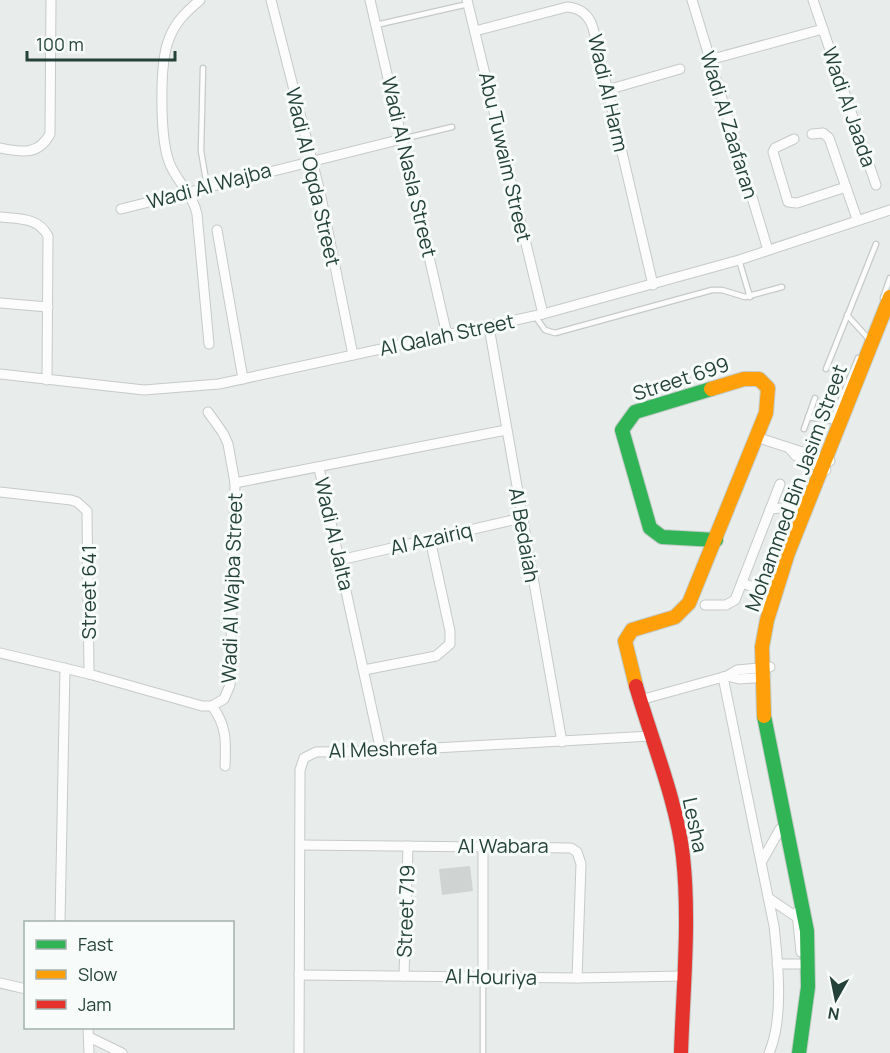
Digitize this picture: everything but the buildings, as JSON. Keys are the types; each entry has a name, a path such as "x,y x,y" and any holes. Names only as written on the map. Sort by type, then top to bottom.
{"street":[{"path":"0,148 28,152 45,143 50,134 51,0"},
{"path":"200,0 184,14 173,29 166,47 163,66 166,152 173,172 187,192 197,214 209,344"},
{"name":"Wadi Al Oqda Street","path":"271,0 311,160 353,356"},
{"name":"Wadi Al Nasla Street","path":"370,0 447,335"},
{"name":"Wadi Al Zaafaran","path":"692,0 768,250"},
{"name":"Wadi Al Jaada","path":"813,0 876,185"},
{"name":"Abu Tuwaim Street","path":"468,2 538,315"},
{"name":"Wadi Al Harm","path":"474,31 561,8 578,10 591,22 652,285"},
{"name":"Wadi Al Jaada","path":"709,60 823,29"},
{"path":"607,90 680,69"},
{"path":"812,134 824,133 829,138 857,219"},
{"name":"Wadi Al Wajba","path":"121,209 402,139"},
{"path":"794,139 775,147 773,152 788,202 797,203 846,187"},
{"name":"Al Qalah Street","path":"0,374 153,390 196,387 243,379 538,315 739,260 857,219 888,214"},
{"path":"0,217 32,221 45,230 49,241 47,380"},
{"path":"217,230 243,379"},
{"name":"Mohammed Bin Jasim Street","path":"802,1051 813,987 810,919 772,736 764,636 805,502 826,465 836,422 890,297"},
{"path":"0,303 48,307"},
{"name":"Mohammed Bin Jasim Street","path":"802,1051 808,987 807,930 762,710 766,672 781,592 826,465 890,314"},
{"name":"Al Bedaiah","path":"489,327 562,742"},
{"name":"Street 699","path":"640,700 624,647 627,635 639,627 675,617 686,609 716,540 766,413 769,395 764,382 752,378 635,412 624,423 623,439 650,528 662,537 716,540"},
{"name":"Wadi Al Wajba Street","path":"89,674 212,706 225,699 230,685 235,483 224,432 208,412"},
{"name":"Wadi Al Jalta","path":"381,751 319,468 506,430"},
{"path":"756,437 790,449 800,449 826,465"},
{"path":"235,483 319,468"},
{"path":"705,605 731,603 780,484"},
{"name":"Street 641","path":"0,492 71,500 77,502 87,512 89,674"},
{"path":"770,509 805,502"},
{"path":"764,636 760,625 768,592 805,502"},
{"name":"Al Azairiq","path":"340,560 521,518"},
{"path":"364,670 436,656 450,644 450,631 430,539"},
{"path":"741,583 768,592"},
{"path":"0,653 89,674"},
{"path":"60,921 65,668"},
{"path":"640,700 725,676 738,670 766,672"},
{"path":"725,676 770,899 777,964 776,1014 769,1053"},
{"name":"Lesha","path":"640,700 676,821 683,855 681,1053"},
{"path":"212,706 221,718 226,732 225,766"},
{"path":"762,710 759,731 798,918 802,964 795,1030 802,1051"},
{"name":"Al Meshrefa","path":"299,1053 300,770 304,758 316,752 381,751 651,736"},
{"path":"762,861 780,829"},
{"name":"Al Wabara","path":"300,845 565,846 577,852 580,864 577,978"},
{"name":"Street 719","path":"404,976 408,846"},
{"path":"483,846 483,977"},
{"path":"770,899 798,918"},
{"path":"777,964 802,964"},
{"name":"Al Houriya","path":"299,975 577,978 683,976"},
{"path":"0,983 24,989"},
{"path":"89,1032 89,1053"},
{"path":"89,1032 122,1053"}],"lane":[{"path":"376,25 468,2"},
{"path":"203,68 201,151 207,186"},
{"path":"402,139 452,127"},
{"path":"826,369 876,244"},
{"path":"739,260 750,297"},
{"path":"808,417 836,422 890,278"},
{"path":"538,315 545,330 555,333 712,290 750,297 782,287"},
{"path":"847,315 867,337"},
{"path":"804,429 815,398"},
{"path":"483,977 483,1053"}],"traffic: fast":[{"path":"711,389 635,412 622,430 650,528 662,537 716,540"},
{"path":"764,716 807,931 808,987 799,1053"}],"traffic: slow":[{"path":"764,716 762,647 767,620 788,553 890,297"},
{"path":"636,686 625,641 632,630 675,617 689,603 766,413 768,388 759,379 744,379 711,389"}],"traffic: jam":[{"path":"636,686 670,794 683,857 686,930 681,1053"}]}
